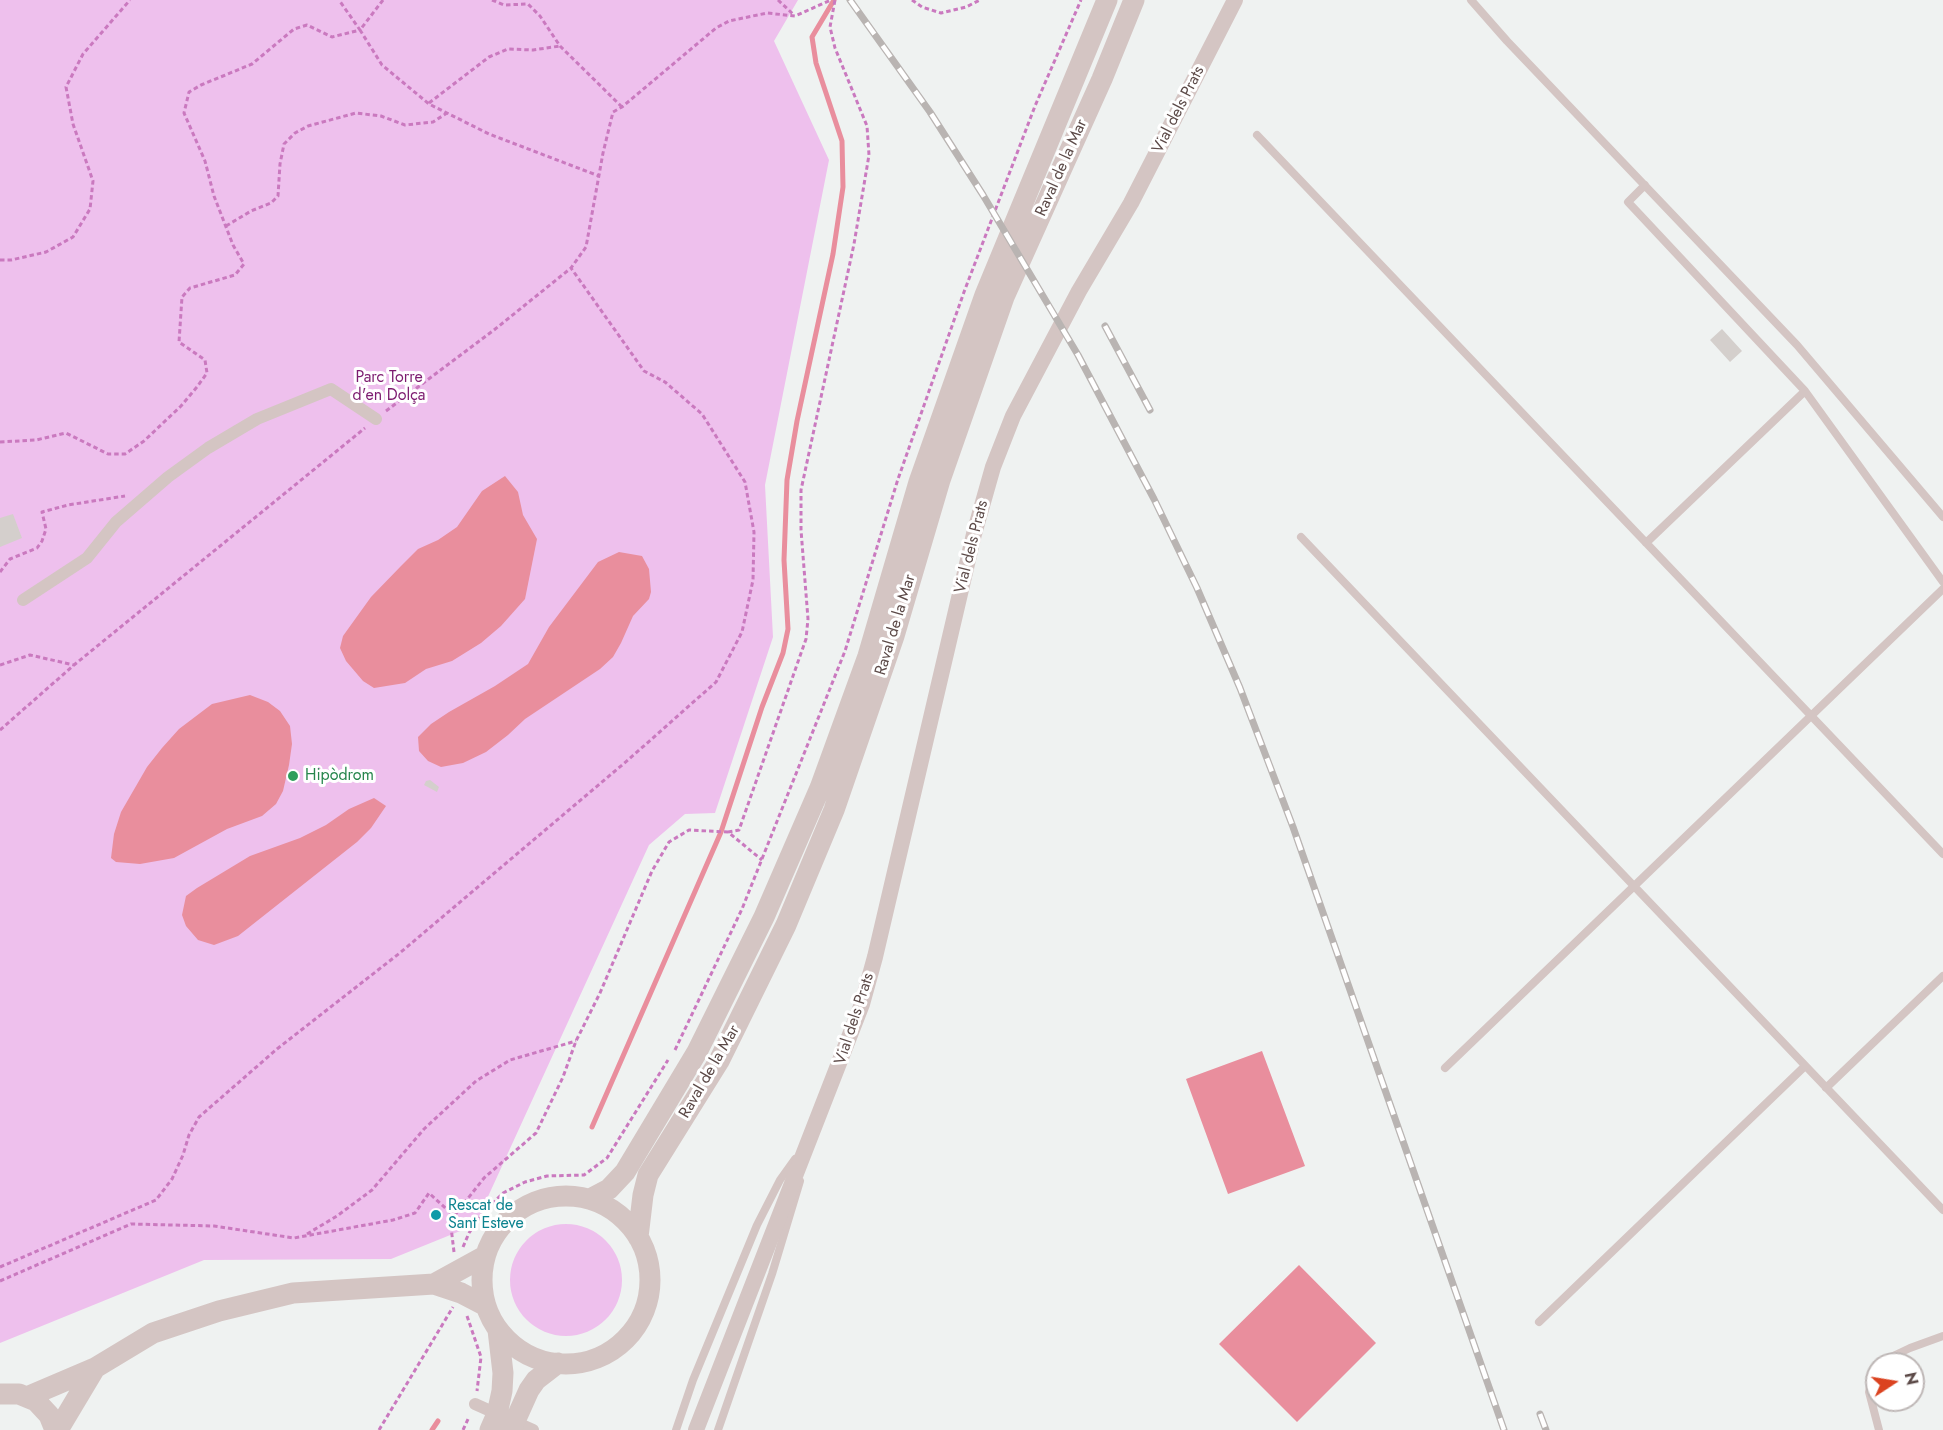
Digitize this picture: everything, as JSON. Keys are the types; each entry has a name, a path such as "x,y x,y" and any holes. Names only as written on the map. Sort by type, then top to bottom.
{"street":[{"name":"Raval de la Mar","path":"590,1199 609,1189 625,1172 698,1052 764,917 820,788 868,656 919,482 985,295 1107,0"},
{"name":"Raval de la Mar","path":"638,1237 648,1175 719,1061 786,925 834,810 894,636 940,480 1004,297 1102,79 1134,0"},
{"name":"Vial dels Prats","path":"696,1430 862,1004 974,534 993,467 1018,406 1079,291 1131,203 1235,0"},
{"path":"23,600 87,558 116,522 152,491 208,448 257,418 331,389 376,419"},
{"name":"Raval de la Mar","path":"557,1196 590,1199 607,1207 622,1218 638,1237 649,1275 647,1301 636,1325 619,1345 584,1362 558,1363 531,1356 513,1345 498,1330 486,1306 482,1289 482,1272 485,1256 492,1240 512,1215 541,1199 557,1196"},
{"path":"434,1284 485,1256"},
{"path":"27,1397 95,1368 153,1334 219,1311 293,1293 434,1284 461,1293 486,1306"},
{"name":"Raval de la Mar","path":"498,1330 503,1372 501,1400 509,1425"},
{"path":"475,1404 509,1425 536,1380 558,1363"},
{"path":"56,1430 95,1368"},
{"path":"0,1394 11,1393 27,1397 43,1408 56,1430"}],"lane":[{"path":"1471,0 1797,345 1943,517"},
{"path":"1257,135 1943,854"},
{"path":"1645,185 1628,202 1804,391 1943,582"},
{"path":"1646,543 1804,391"},
{"path":"1301,537 1943,1210"},
{"path":"1445,1068 1943,590"},
{"path":"1826,1088 1943,976"},
{"path":"1539,1322 1805,1066"},
{"name":"Vial dels Prats","path":"676,1430 693,1380 757,1225 780,1180 813,1134"},
{"name":"Vial dels Prats","path":"718,1430 790,1220 813,1134"},
{"path":"1902,1352 1943,1336"},
{"path":"1874,1412 1879,1430"}],"path":[{"path":"0,260 11,260 46,252 73,237 90,209 93,181 73,124 66,87 83,54 130,0"},
{"path":"339,0 382,65 429,104 489,134 599,176"},
{"path":"0,442 36,440 66,433 108,454 125,454 144,441 181,406 207,373 205,360 178,342 182,297 190,288 235,275 244,264 233,245 214,196 205,161 184,113 189,92 252,64 294,29 307,25 332,37 360,30 383,0"},
{"path":"492,0 504,5 528,4 540,16 560,46 622,107"},
{"path":"778,0 795,16"},
{"path":"0,730 74,665 376,419 494,330 571,268 586,247 613,112 622,107 716,28 729,21 767,13 795,16 833,0 830,27 835,48 867,126 869,154 854,244 801,489 801,530 808,619 806,639 739,830 728,832 689,830 669,842 652,871 600,993 576,1041 563,1077 536,1133 484,1178 454,1215 451,1227 454,1251 460,1269"},
{"path":"912,0 922,7 941,13 966,7 980,0"},
{"path":"675,1050 742,909 845,651 898,479 964,292 1035,106 1081,0"},
{"path":"429,104 489,57 508,49 533,50 560,46"},
{"path":"226,226 251,211 271,203 278,196 284,144 295,133 308,126 356,113 381,116 405,125 434,122 447,113"},
{"path":"0,1267 156,1200 172,1179 183,1155 189,1134 199,1116 277,1049 400,952 716,682 742,632 753,580 754,532 745,482 702,414 665,382 644,371 571,268"},
{"path":"0,572 10,559 38,548 46,529 42,512 68,505 152,491"},
{"path":"0,664 30,655 74,665"},
{"path":"728,832 762,860"},
{"path":"303,1236 337,1216 372,1190 424,1129 476,1081 510,1060 576,1041"},
{"path":"460,1269 461,1252 469,1233 482,1214 503,1193 525,1182 548,1176 584,1175 607,1158 669,1060"},
{"path":"0,1281 131,1224 214,1227 294,1238 393,1220 415,1213 429,1193 454,1215"},
{"path":"461,1293 481,1357 475,1404 463,1430"},
{"path":"379,1430 461,1293"}],"green space":[{"name":"Parc Torre d'en Dolça","path":"0,0 798,0 774,41 829,160 765,485 773,637 715,813 685,814 649,845 475,1225 391,1259 204,1260 0,1343"},
{"path":"566,1224 587,1228 605,1241 618,1259 622,1280 618,1301 605,1319 587,1332 566,1336 545,1332 527,1319 514,1301 510,1280 514,1259 527,1241 545,1228"}],"shaded area":[{"path":"505,476 518,492 523,515 537,539 525,599 501,626 481,643 452,661 426,669 405,683 374,688 363,681 346,661 340,648 343,636 371,597 418,549 438,540 457,527 482,491"},
{"path":"619,552 642,556 649,569 651,592 649,599 633,616 613,657 600,669 525,719 486,752 463,763 441,767 428,761 419,751 418,737 431,724 449,712 528,664 549,627 598,562"},
{"path":"250,695 268,702 280,711 290,726 292,744 289,765 283,791 276,804 262,816 227,829 174,858 140,864 116,862 111,858 114,834 121,812 147,767 162,748 179,729 212,704"},
{"path":"374,798 386,806 371,828 357,842 238,936 214,945 198,940 186,926 182,915 186,896 197,888 250,856 300,838 326,825 349,809"},
{"path":"1262,1051 1305,1166 1228,1194 1186,1079"},
{"path":"1299,1265 1376,1343 1297,1422 1219,1344"}],"building":[{"path":"1722,329 1742,351 1730,362 1710,340"},
{"path":"13,514 22,538 0,547 0,518"},
{"path":"430,780 439,787 437,792 424,785"}],"waterway":[{"path":"592,1127 721,832 762,707 783,653 788,629 784,560 787,480 797,421 833,254 843,187 842,141 816,63 812,37 834,0"},
{"path":"432,1430 438,1421"}],"railway":[{"path":"850,0 930,112 983,195 1078,355 1154,499 1197,588 1240,688 1293,827 1504,1430"},
{"path":"1105,326 1150,410"},
{"path":"1540,1414 1546,1430"}],"place":[{"name":"Hipòdrom","path":"293,776"},
{"name":"Rescat de Sant Esteve","path":"436,1215"}]}
